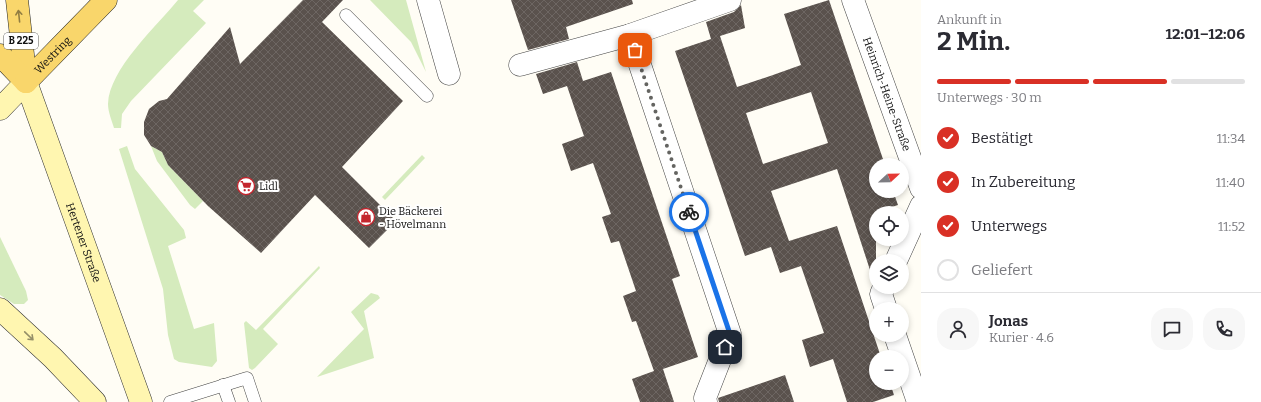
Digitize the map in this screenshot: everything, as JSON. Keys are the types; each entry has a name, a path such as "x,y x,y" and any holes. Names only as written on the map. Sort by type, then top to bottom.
{"main road":[{"name":"Hertener Straße","path":"17,0 26,82 141,402"},
{"name":"Westring","path":"0,110 106,0"},
{"name":"Hertener Straße","path":"0,55 26,82"},
{"path":"0,309 53,358 95,402"}],"street":[{"path":"428,0 450,74"},
{"path":"520,65 630,35 730,0"},
{"name":"Heinrich-Heine-Straße","path":"853,0 921,188"},
{"path":"630,35 730,334 705,398 706,402"},
{"path":"899,254 921,206"},
{"path":"897,342 918,402"}],"lane":[{"path":"346,15 427,96"},
{"path":"170,402 247,378 255,402"},
{"path":"223,385 229,402"}],"green space":[{"path":"178,0 204,0 193,11 206,23 131,101 122,114 121,128 114,128 109,113 108,104 110,91 116,77 147,35"},
{"path":"370,0 406,0 426,72 411,42"},
{"path":"127,146 135,169 184,230 186,238 168,246 194,329 214,323 217,361 212,367 179,362 174,359 168,335 163,289 119,149"},
{"path":"151,146 162,152 168,165 203,201 195,209 190,205 157,161"},
{"path":"422,155 425,158 385,200 382,197"},
{"path":"0,237 26,291 28,300 24,304 14,304 0,295"},
{"path":"319,266 320,268 263,329 278,344 252,370 249,368 244,323 246,321 256,330"},
{"path":"371,293 378,295 380,298 364,311 374,358 317,377 364,329 351,312"}],"building":[{"path":"303,0 343,0 322,22 403,101 342,167 396,221 369,248 315,195 261,253 208,206 168,165 162,152 151,146 144,135 144,122 149,109 159,101 167,99 230,27 240,64"},
{"path":"511,0 632,0 633,4 566,27 569,39 528,50"},
{"path":"829,0 883,158 869,158 869,198 896,198 898,205 869,206 869,246 876,246 876,254 869,254 869,267 837,169 771,191 789,241 837,226 869,321 869,342 876,342 879,350 869,350 869,390 892,390 894,395 873,402 847,402 833,359 810,367 802,340 824,333 801,266 780,273 771,247 745,256 675,51 711,39 706,22 734,12 741,5 745,28 720,36 737,87 801,65 784,14","holes":["811,92 828,143 763,164 746,113"]},
{"path":"577,62 583,81 611,72 680,276 672,279 698,357 663,369 674,402 640,402 632,379 654,371 636,321 632,322 623,296 636,291 619,241 611,243 602,217 611,214 593,163 571,171 562,144 584,136 567,86 543,94 536,74"},
{"path":"785,375 794,402 719,402 718,398"}],"way so far":[{"path":"635,50 689,212"}],"place":[{"name":"Lidl","path":"246,186"},
{"name":"Die Bäckerei - Hövelmann","path":"366,217"}],"route":[{"path":"689,212 730,334 725,347"}]}
